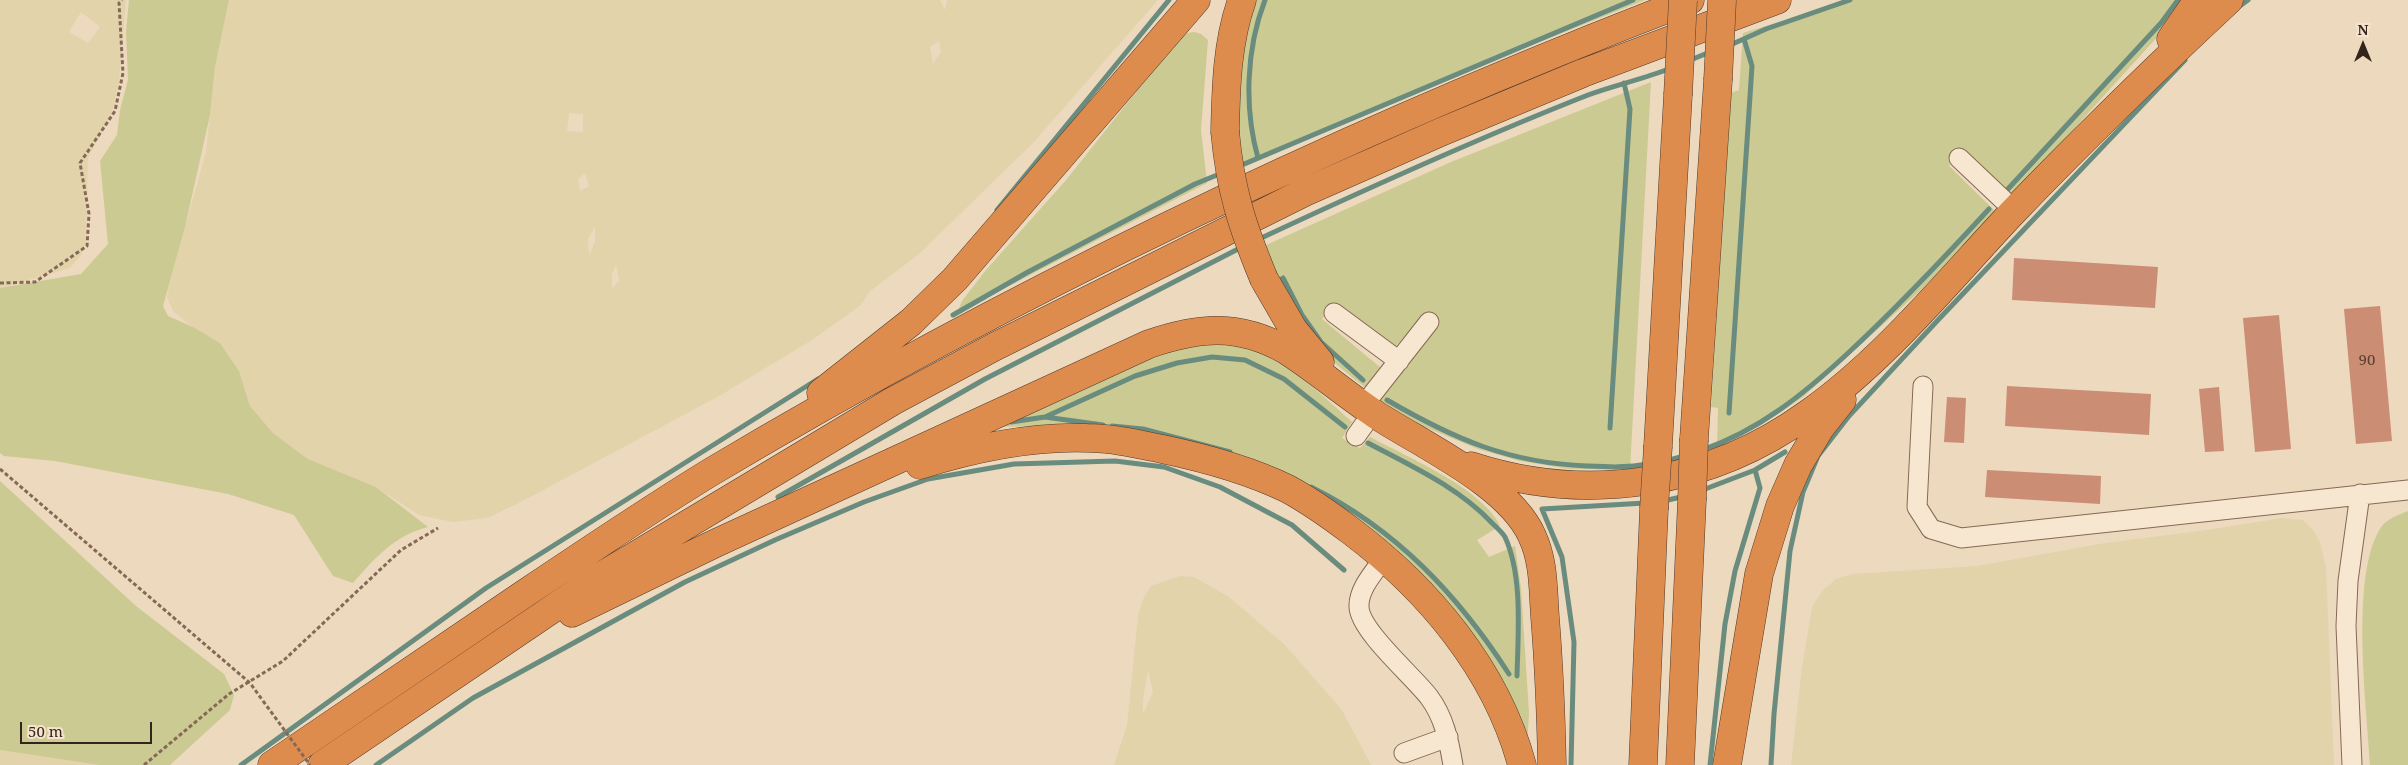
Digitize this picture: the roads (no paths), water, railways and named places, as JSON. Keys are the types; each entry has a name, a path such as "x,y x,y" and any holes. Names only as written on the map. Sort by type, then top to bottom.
{"highway":[{"path":"272,765 582,555 710,473 858,366 911,322 955,279 1196,0"},
{"path":"1242,0 1233,33 1226,83 1225,131 1236,207 1264,279 1306,347 1363,406"},
{"path":"1643,765 1654,510 1683,0"},
{"path":"710,473 984,319 1137,240 1299,163 1432,104 1572,45 1690,0"},
{"path":"1680,765 1694,440 1722,0"},
{"path":"322,765 598,578 718,504 893,402 996,346 1305,192 1432,136 1583,73 1777,0"},
{"path":"2096,129 2175,33 2198,0"},
{"path":"1435,452 1492,473 1550,484 1610,486 1669,478 1726,460 1779,434 1845,385 1898,334 2096,129 2229,0"},
{"path":"458,672 611,593 1149,344 1188,332 1206,330 1233,331 1272,342 1303,361 1363,406 1481,480 1507,502 1526,523 1536,546 1542,570 1552,765"},
{"path":"1726,765 1759,574 1780,506 1798,465 1820,428 1898,334"},
{"path":"811,499 952,455 1025,441 1088,438 1140,444 1184,454 1242,471 1288,490 1329,515 1385,557 1416,587 1448,623 1471,656 1490,689 1513,737 1522,765"}],"lane":[{"path":"1959,158 2015,211"},
{"path":"1334,313 1399,361"},
{"path":"1356,436 1363,406 1429,322"},
{"path":"1923,386 1917,506 1931,529 1961,538 2408,490"},
{"path":"2352,765 2346,626 2348,581 2360,494"},
{"path":"1385,557 1363,589 1358,606 1360,615 1369,630 1430,698 1448,737 1453,765"},
{"path":"1404,753 1448,737"}],"waterway":[{"path":"997,210 1169,0"},
{"path":"1258,158 1251,119 1249,79 1254,38 1265,0"},
{"path":"1237,167 1633,0"},
{"path":"1728,46 1766,29 1850,0"},
{"path":"2007,190 2161,23 2178,0"},
{"path":"2237,8 2248,0"},
{"path":"1729,413 1752,66 1744,39"},
{"path":"1688,61 1710,52"},
{"path":"1771,765 1774,714 1790,551 1803,492 1818,456 1849,416 2185,60"},
{"path":"1257,240 1380,183 1504,129 1588,95 1671,68"},
{"path":"1610,428 1630,109 1624,83"},
{"path":"953,315 1028,272 1195,184 1222,173"},
{"path":"1702,450 1742,433 1761,422 1797,397 1831,369 1902,301 1989,209"},
{"path":"778,497 985,379 1242,247"},
{"path":"1275,283 1283,278 1302,315 1321,342 1363,380"},
{"path":"1011,422 1045,417 1135,376 1177,363 1212,357 1245,360 1284,379 1345,427"},
{"path":"241,765 486,588 818,379"},
{"path":"1387,400 1459,437 1507,454 1532,460 1587,466 1625,467 1648,464"},
{"path":"1045,417 1103,425"},
{"path":"1112,426 1143,429 1230,452"},
{"path":"1368,443 1449,488 1479,510 1505,537 1511,552 1517,587 1517,676"},
{"path":"1700,491 1755,470 1785,452"},
{"path":"1666,461 1684,456"},
{"path":"376,765 473,698 685,582 775,540 864,502 928,479 1014,464 1115,461 1164,467 1220,487 1292,525 1344,570"},
{"path":"1710,765 1725,624 1735,571 1760,488 1755,470"},
{"path":"1311,487 1371,523 1423,567 1469,617 1509,674"},
{"path":"1664,501 1685,496"},
{"path":"1571,765 1574,642 1562,557 1542,509 1645,503"}]}
